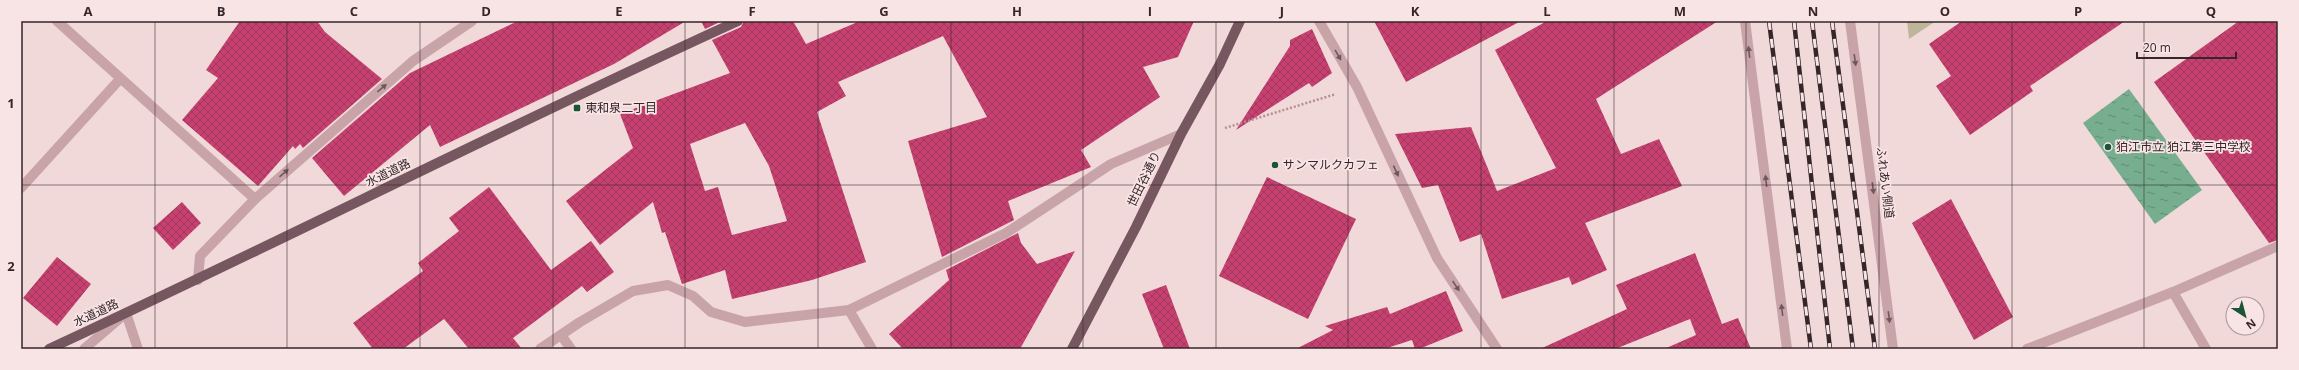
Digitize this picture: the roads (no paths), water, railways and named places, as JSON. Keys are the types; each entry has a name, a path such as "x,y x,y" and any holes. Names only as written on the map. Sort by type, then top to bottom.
{"main road":[{"name":"水道道路","path":"49,349 198,280 605,82 738,21"},
{"name":"世田谷通り","path":"1072,349 1136,227 1181,134 1220,64 1240,21"}],"street":[{"path":"57,21 120,79 255,198"},
{"path":"198,280 200,256 255,198 413,61 472,21"},
{"path":"1319,21 1357,87 1437,258 1497,349"},
{"path":"1745,21 1787,349"},
{"name":"ふれあい側道","path":"1850,21 1893,349"},
{"path":"21,188 120,79"},
{"path":"540,349 632,291 668,285 693,296 711,312 745,322 849,310 1006,233 1110,164 1181,134"},
{"path":"2028,349 2173,292 2278,246"},
{"path":"2173,292 2206,349"},
{"path":"849,310 872,349"},
{"path":"84,349 126,313 138,349"},
{"path":"561,335 571,349"}],"water":[{"path":"2129,89 2202,190 2155,224 2083,123"}],"railway":[{"path":"1769,21 1811,349"},
{"path":"1794,21 1830,349"},
{"path":"1812,21 1853,349"},
{"path":"1832,21 1875,349"}],"place":[{"name":"東和泉二丁目","path":"577,108"},
{"name":"狛江市立 狛江第三中学校","path":"2108,147"},
{"name":"サンマルクカフェ","path":"1275,165"}]}
